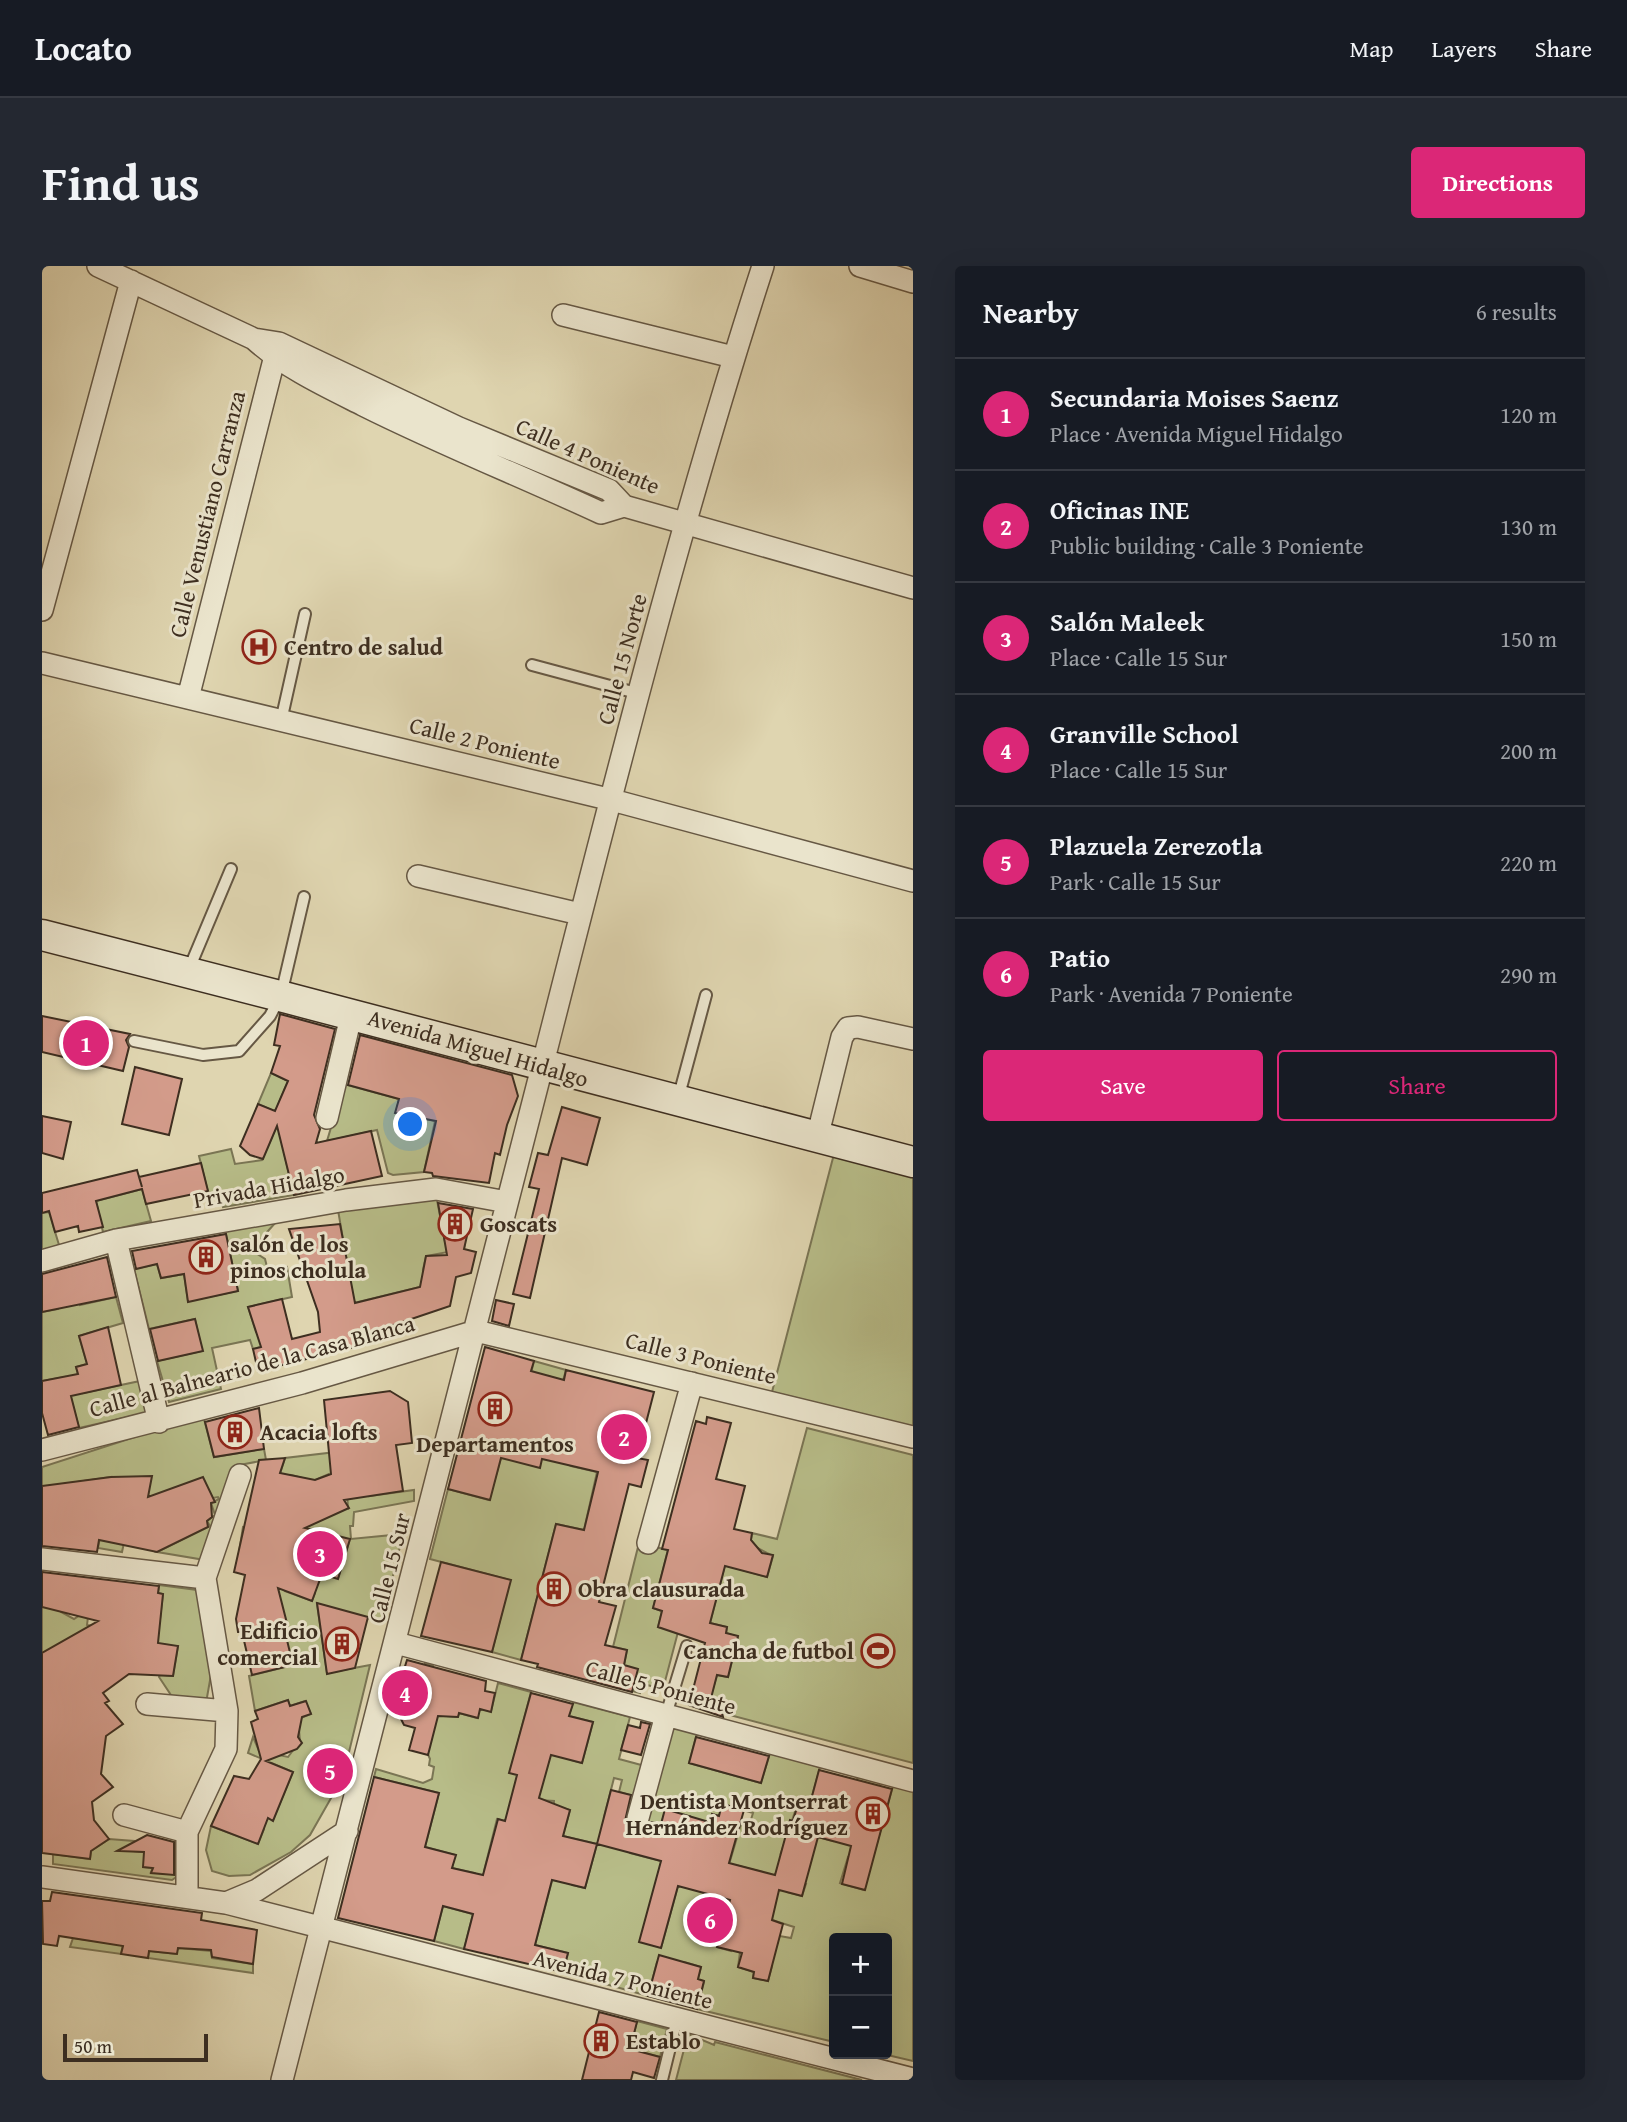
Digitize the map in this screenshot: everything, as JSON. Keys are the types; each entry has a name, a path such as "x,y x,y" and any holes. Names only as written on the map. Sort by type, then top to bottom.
{"street":[{"name":"Calle 4 Poniente","path":"98,266 276,350 609,490 624,506 913,588"},
{"name":"Calle 15 Norte","path":"542,1067 580,914 685,525 733,357 763,266"},
{"path":"860,266 913,282"},
{"path":"42,610 131,281"},
{"path":"563,314 733,357"},
{"path":"276,350 446,447 601,513 624,506"},
{"name":"Calle Venustiano Carranza","path":"188,698 276,350"},
{"path":"446,447 459,428"},
{"name":"Calle 2 Poniente","path":"42,663 612,800 913,880"},
{"path":"418,876 580,914"},
{"name":"Avenida Miguel Hidalgo","path":"42,935 352,1012 542,1067 913,1162"},
{"path":"327,1118 352,1012"},
{"path":"817,1138 842,1037 848,1028 858,1027 913,1039"},
{"name":"Calle 15 Sur","path":"282,2080 542,1067"},
{"name":"Privada Hidalgo","path":"42,1261 116,1240 346,1200 436,1189 507,1202"},
{"path":"116,1240 159,1422"},
{"name":"Calle 3 Poniente","path":"476,1331 913,1437"},
{"name":"Calle al Balneario de la Casa Blanca","path":"42,1450 159,1422 476,1331"},
{"path":"648,1543 692,1383"},
{"path":"187,1896 187,1832 226,1749 227,1711 205,1578 240,1475"},
{"path":"42,1559 205,1578"},
{"name":"Calle 5 Poniente","path":"396,1643 913,1781"},
{"path":"147,1704 227,1711"},
{"path":"638,1818 666,1715"},
{"path":"124,1815 187,1832"},
{"path":"226,1903 257,1890 347,1831"},
{"name":"Avenida 7 Poniente","path":"42,1877 226,1903 913,2079"}],"lane":[{"path":"281,721 305,614"},
{"path":"531,665 640,694"},
{"path":"188,971 232,869"},
{"path":"134,1041 203,1055 239,1051 270,1016 281,995 304,897"},
{"path":"677,1102 706,995"},
{"path":"666,1715 687,1646"},
{"path":"662,2080 677,2019"}],"green space":[{"path":"271,1073 288,1081 278,1105 296,1109 294,1118 317,1126 311,1146 284,1153 294,1195 223,1207 219,1193 209,1196 199,1156 231,1149 235,1164 262,1160 278,1123 294,1128 296,1121 258,1104"},
{"path":"344,1084 399,1099 396,1113 435,1121 424,1172 393,1175 388,1173 377,1130 327,1141"},
{"path":"834,1154 913,1175 913,1427 772,1392"},
{"path":"142,1189 151,1221 103,1232 96,1201"},
{"path":"419,1196 437,1200 445,1242 465,1241 464,1249 426,1256 423,1270 428,1272 424,1286 354,1303 338,1210"},
{"path":"49,1212 59,1245 42,1251 42,1213"},
{"path":"276,1222 251,1250 265,1259 268,1271 287,1267 292,1297 248,1307 256,1332 276,1343 253,1349 250,1340 212,1348 221,1389 169,1402 157,1361 202,1351 195,1319 149,1329 134,1269 157,1264 161,1278 184,1274 188,1301 238,1291 225,1230"},
{"path":"73,1285 80,1305 116,1297 123,1323 79,1336 87,1364 76,1367 83,1393 140,1381 146,1413 79,1428 65,1377 42,1381 42,1312 58,1309 56,1289"},
{"path":"534,1361 566,1370 562,1384 549,1376 544,1380 530,1377"},
{"path":"203,1415 214,1457 264,1449 266,1460 234,1466 205,1560 157,1552 210,1526 207,1521 215,1515 211,1503 219,1499 218,1497 145,1510 138,1477 122,1552 98,1548 111,1477 57,1485 42,1526 42,1467"},
{"path":"807,1428 913,1455 913,1763 722,1713 722,1709 708,1706 717,1675 728,1677 738,1637 726,1633 727,1627 710,1623 725,1565 767,1577 773,1556 750,1544 752,1533 777,1539"},
{"path":"396,1445 370,1496 414,1490 414,1501 354,1512 353,1526 350,1526 351,1539 403,1534 382,1622 317,1604 327,1673 370,1665 343,1777 310,1835 291,1852 250,1875 229,1876 212,1871 206,1850 211,1826 258,1844 264,1829 259,1814 273,1820 293,1772 248,1753 253,1737 259,1751 288,1757 300,1741 298,1719 311,1714 305,1701 290,1706 288,1700 255,1711 249,1676 293,1665 284,1636 290,1635 287,1623 282,1623 239,1552 243,1527 284,1537 306,1479 291,1475 288,1482 278,1480 285,1458","holes":["329,1474 347,1492 348,1508 315,1480","350,1539 338,1578 303,1569 315,1593 312,1601 285,1591 291,1567"]},
{"path":"544,1451 571,1466 597,1472 584,1530 556,1524 521,1660 492,1652 510,1580 430,1559 448,1489 489,1500 501,1458"},
{"path":"639,1543 668,1550 653,1608 662,1611 658,1627 678,1632 663,1689 643,1684 640,1693 632,1691 624,1665 627,1650 613,1647"},
{"path":"159,1585 197,1590 215,1652 206,1703 173,1698 159,1677 173,1676 178,1646 42,1653 42,1586 61,1612 74,1619 89,1609 87,1625 110,1629 160,1619 163,1594 158,1593"},
{"path":"425,1663 433,1665 422,1705 434,1715 458,1717 459,1713 477,1718 480,1709 491,1711 498,1683 531,1692 510,1772 560,1718 571,1760 582,1763 593,1722 569,1716 573,1702 630,1717 619,1759 645,1766 637,1797 619,1792 622,1780 614,1778 604,1817 637,1826 630,1853 661,1861 661,1948 678,1886 728,1868 741,1824 749,1826 753,1813 723,1804 719,1816 712,1814 696,1869 690,1816 673,1816 676,1806 667,1804 661,1825 669,1831 638,1823 666,1724 697,1733 689,1763 761,1783 770,1753 820,1767 811,1800 800,1797 781,1853 818,1837 833,1841 847,1814 858,1776 880,1783 858,1860 848,1857 840,1883 864,1890 893,1786 913,1791 913,2061 892,2056 892,1933 829,1933 829,2041 697,2009 704,1982 698,1979 701,1967 684,1962 657,1962 648,1996 563,1972 568,1953 535,1945 557,1862 576,1867 572,1885 585,1888 597,1844 563,1836 570,1810 554,1806 554,1801 539,1800 498,1956 475,1873 452,1868 455,1855 425,1847 439,1793 374,1777 376,1769 423,1783 432,1779 434,1767 429,1765 430,1759 411,1715","holes":["497,1819 505,1821 484,1871","739,1866 762,1872 731,1951 717,1947","790,1879 806,1884 802,1896 787,1892","772,1920 794,1927 791,1938 780,1936 759,1962 772,1966 768,1981 753,1978 754,1972 738,1967 740,1952"]},
{"path":"177,1833 182,1873 172,1880 53,1864 53,1854 90,1859 91,1851 109,1839 134,1841 134,1851 144,1852 144,1867 153,1868 151,1872 174,1874"},
{"path":"443,1906 473,1914 464,1949 434,1941"},
{"path":"73,1938 123,1945 121,1954 70,1947"},
{"path":"178,1948 211,1951 212,1958 253,1964 253,1973 148,1958 149,1951 176,1954"},
{"path":"637,2021 667,2029 660,2057 630,2049"},
{"path":"688,2034 714,2045 715,2042 862,2080 676,2080"}],"building":[{"path":"280,1014 335,1029 314,1115 320,1129 316,1143 371,1131 382,1176 294,1195 277,1126 263,1159 250,1155 240,1146 258,1104 275,1111 288,1081 271,1073 280,1046 274,1045"},
{"path":"42,1016 130,1034 126,1040 129,1047 123,1071 42,1052"},
{"path":"360,1035 512,1075 518,1096 500,1155 495,1153 489,1183 433,1176 432,1173 424,1172 436,1121 395,1113 399,1099 348,1085"},
{"path":"135,1067 182,1079 169,1135 122,1124"},
{"path":"562,1107 600,1118 587,1165 562,1158 530,1298 513,1294 539,1189 529,1187 538,1153 548,1155"},
{"path":"42,1116 71,1122 63,1159 42,1153"},
{"path":"201,1163 208,1191 146,1204 142,1189 96,1201 103,1227 79,1232 78,1226 55,1232 49,1211 42,1213 42,1193 137,1170 139,1177"},
{"path":"438,1203 473,1209 464,1249 476,1252 471,1273 456,1277 450,1306 361,1336 363,1345 258,1371 253,1349 261,1347 248,1307 282,1299 292,1339 320,1332 318,1312 289,1229 340,1224 355,1303 420,1287 426,1256 447,1255"},
{"name":"salón de los pinos cholula","path":"226,1234 238,1291 188,1302 184,1274 161,1278 157,1264 136,1269 132,1251"},
{"path":"107,1257 116,1297 42,1312 42,1274"},
{"path":"496,1300 514,1304 509,1326 492,1321"},
{"path":"195,1319 203,1351 158,1361 150,1329"},
{"path":"108,1327 121,1385 71,1396 79,1427 48,1435 42,1413 42,1381 78,1374 76,1367 87,1364 79,1336"},
{"path":"485,1347 534,1361 531,1371 564,1380 566,1370 654,1392 637,1458 648,1460 641,1487 629,1484 599,1602 616,1606 605,1645 627,1650 624,1665 638,1669 632,1692 537,1667 538,1664 521,1660 556,1524 584,1530 598,1472 542,1459 540,1468 501,1458 490,1500 448,1489"},
{"path":"390,1391 408,1402 412,1443 396,1445 403,1491 344,1500 349,1508 305,1528 350,1539 338,1579 322,1574 312,1601 278,1588 290,1635 286,1636 293,1665 252,1675 242,1632 238,1632 236,1619 245,1575 234,1572 259,1460 285,1458 280,1473 315,1480 331,1474 324,1400"},
{"name":"Acacia lofts","path":"259,1408 264,1449 214,1457 205,1422"},
{"path":"707,1417 731,1423 716,1479 745,1486 734,1529 752,1533 751,1540 762,1553 773,1555 767,1577 725,1566 710,1623 727,1627 726,1633 738,1636 728,1677 717,1675 709,1706 721,1709 723,1717 689,1705 705,1643 658,1627 662,1611 653,1608 668,1550 662,1549 696,1421 706,1424"},
{"path":"152,1476 148,1497 203,1477 215,1502 211,1503 212,1517 207,1521 208,1527 157,1552 99,1540 97,1552 42,1546 42,1486 111,1477"},
{"path":"441,1562 511,1580 492,1652 421,1636"},
{"path":"42,1572 159,1586 158,1593 163,1594 158,1643 178,1646 173,1676 129,1674 103,1693 109,1701 105,1703 123,1724 106,1736 101,1774 113,1787 92,1802 94,1820 109,1839 91,1851 90,1859 42,1853 42,1653 98,1621 42,1607"},
{"name":"Edificio comercial","path":"317,1603 368,1617 355,1668 327,1674"},
{"path":"407,1660 486,1681 485,1691 495,1693 491,1712 480,1709 478,1718 459,1713 458,1717 438,1716 428,1755 409,1750 415,1728 404,1725 400,1717 390,1714"},
{"path":"531,1693 573,1704 569,1716 593,1722 582,1763 551,1755 539,1798 570,1810 563,1836 597,1844 585,1888 552,1880 535,1945 568,1953 563,1972 464,1949 473,1914 443,1906 434,1941 338,1918 374,1777 439,1793 425,1847 456,1855 452,1868 483,1875 498,1819 505,1821 517,1775 509,1773"},
{"path":"288,1700 290,1706 306,1701 311,1714 302,1717 298,1737 302,1743 297,1749 266,1761 293,1772 273,1821 268,1818 258,1844 211,1826 234,1776 249,1779 261,1759 251,1722 258,1719 255,1711"},
{"path":"641,1722 650,1724 641,1755 621,1750 628,1725 640,1728"},
{"path":"696,1737 769,1756 761,1783 689,1763"},
{"path":"819,1770 892,1789 865,1890 842,1884 851,1846 818,1837 802,1896 779,1890 772,1920 783,1924 768,1981 753,1978 754,1972 738,1967 742,1953 717,1947 730,1900 678,1886 661,1948 639,1942 661,1861 597,1844 611,1790 631,1795 625,1821 635,1831 647,1828 651,1822 661,1824 665,1809 709,1822 712,1814 719,1816 722,1804 744,1810 729,1863 775,1875 790,1820 793,1821 800,1797 811,1800"},
{"path":"147,1835 174,1842 174,1875 151,1873 153,1868 143,1867 144,1852 117,1851"},
{"path":"52,1892 202,1913 201,1920 257,1930 253,1964 212,1957 211,1950 178,1948 177,1954 149,1951 148,1958 121,1954 123,1946 59,1936 57,1946 43,1944 42,1901 50,1901"},
{"path":"659,1955 701,1967 698,1979 704,1981 697,2009 648,1996"},
{"path":"599,2012 637,2022 630,2049 660,2057 654,2078 633,2072 631,2080 582,2080"}],"place":[{"name":"Centro de salud","path":"259,647"},
{"name":"Secundaria Moises Saenz","path":"86,1043"},
{"name":"Goscats","path":"455,1224"},
{"name":"salón de los pinos cholula","path":"206,1257"},
{"name":"Departamentos","path":"495,1409"},
{"name":"Acacia lofts","path":"235,1432"},
{"name":"Oficinas INE","path":"624,1437"},
{"name":"Salón Maleek","path":"320,1554"},
{"name":"Obra clausurada","path":"554,1589"},
{"name":"Edificio comercial","path":"342,1644"},
{"name":"Cancha de futbol","path":"878,1651"},
{"name":"Granville School","path":"405,1693"},
{"name":"Plazuela Zerezotla","path":"330,1771"},
{"name":"Dentista Montserrat Hernández Rodríguez","path":"873,1814"},
{"name":"Patio","path":"710,1920"},
{"name":"Establo","path":"601,2041"}]}
